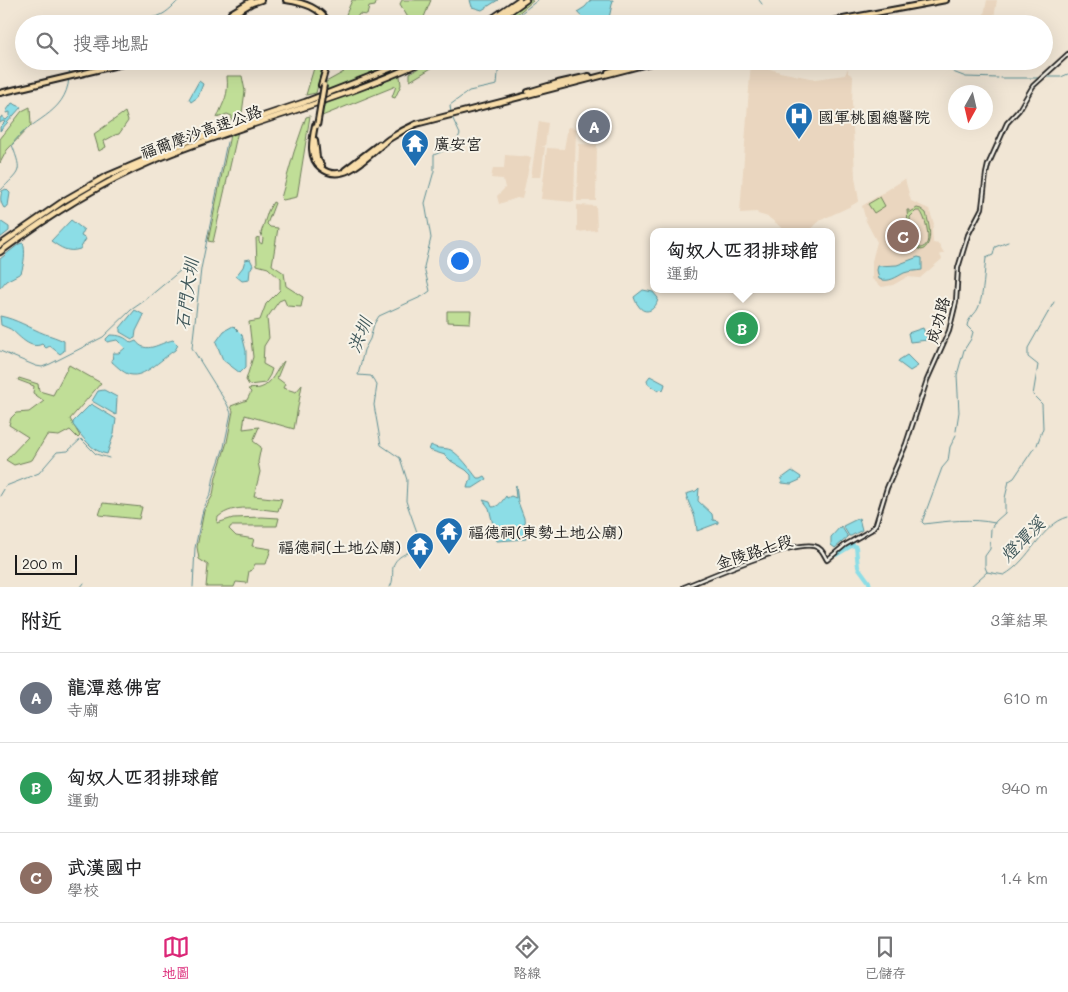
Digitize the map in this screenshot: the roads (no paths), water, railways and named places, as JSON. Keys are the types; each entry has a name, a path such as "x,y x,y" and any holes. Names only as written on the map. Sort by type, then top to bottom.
{"highway":[{"path":"497,15 519,0"},
{"path":"505,15 526,0"},
{"name":"福爾摩沙高速公路","path":"0,252 68,204 109,181 150,162 388,70"},
{"name":"福爾摩沙高速公路","path":"0,245 65,200 106,177 157,154 355,89 402,70"}],"main road":[{"path":"230,15 253,0"},
{"path":"232,15 260,0"},
{"path":"286,0 308,4 323,15"},
{"path":"302,0 318,7 326,15"},
{"path":"855,15 934,0"},
{"path":"865,15 946,0"},
{"path":"0,93 95,70"},
{"path":"327,70 314,138 317,158 321,166 331,171 344,170 402,128 430,118 448,115 614,70"},
{"path":"548,88 622,70"}],"street":[{"name":"成功路","path":"1053,68 1068,54"},
{"name":"成功路","path":"827,560 845,545 871,530 879,516 887,488 906,444 927,380 949,331 956,302 958,268 968,235 982,208 986,174 1006,123 1020,110 1033,86 1050,70"},
{"name":"金陵路七段","path":"684,587 786,549 801,546 815,547 822,550 827,560"}],"water":[{"path":"470,0 498,0 482,10 472,7"},
{"path":"591,0 613,0 610,15 580,15 577,12"},
{"path":"199,81 203,84 198,97 191,102 189,99"},
{"path":"12,103 21,107 0,131 0,127 5,122 0,123 0,118 3,116 6,120 10,116 10,112 6,113"},
{"path":"6,189 10,193 8,206 4,208 1,196 2,191"},
{"path":"71,220 84,230 81,236 86,239 80,249 76,250 65,249 51,241"},
{"path":"0,221 9,227 9,231 0,238"},
{"path":"23,243 24,258 21,273 6,281 0,288 0,259"},
{"path":"918,257 922,258 922,270 906,272 889,280 879,279 878,266 897,265"},
{"path":"250,259 253,265 250,270 249,280 242,281 236,276 243,267 245,260"},
{"path":"643,290 654,293 658,298 653,308 644,311 634,297"},
{"path":"135,310 144,315 136,331 135,338 132,339 120,332 120,328"},
{"path":"0,316 17,321 64,341 64,351 60,354 50,346 46,348 42,344 30,344 12,330 1,325"},
{"path":"233,326 242,335 246,351 246,367 240,373 223,360 216,342 224,331"},
{"path":"923,328 928,340 910,342 908,333"},
{"path":"110,335 117,335 131,343 136,341 148,348 173,340 178,345 175,350 149,369 130,375 112,362 113,353 119,353 125,348 117,340 107,342 106,339"},
{"path":"907,355 918,366 910,371 898,362"},
{"path":"650,376 665,384 663,391 661,389 658,391 648,384 647,380"},
{"path":"104,390 117,397 116,415 92,401 98,391"},
{"path":"91,404 116,419 114,434 107,454 92,447 73,425 73,422"},
{"path":"431,445 451,450 462,459 477,478 485,476 487,479 473,488 467,488 471,475 445,455 429,450"},
{"path":"792,471 801,477 800,480 791,484 782,483 781,479"},
{"path":"516,485 518,502 524,518 526,539 497,541 489,508 483,500 490,502 492,507 494,507 502,502 506,496 507,498 511,496 516,498"},
{"path":"699,488 698,501 712,514 713,520 718,521 718,523 697,531 695,519 686,494"},
{"path":"859,518 862,530 849,536 843,526"},
{"path":"841,526 848,537 835,548 831,545 831,537"}],"waterway":[{"path":"160,15 179,0"},
{"name":"洪圳","path":"519,15 538,0"},
{"path":"759,0 762,4"},
{"path":"69,74 70,70"},
{"name":"洪圳","path":"451,113 450,105 469,91 497,85 498,70"},
{"name":"燈潭溪","path":"953,72 966,77 998,78"},
{"name":"燈潭溪","path":"1045,77 1061,77 1068,74"},
{"path":"0,191 18,171 18,161 12,145 19,136 54,109 61,101 69,78"},
{"name":"燈潭溪","path":"1001,78 1039,78"},
{"name":"洪圳","path":"390,587 393,567 398,558 427,545 427,539 418,535 406,501 407,480 400,458 381,445 374,405 377,385 371,376 358,375 364,350 379,316 430,291 424,267 431,238 425,203 434,171 434,155 454,146 460,134 452,117"},
{"name":"石門大圳","path":"193,587 195,548 203,510 211,493 231,413 192,348 201,269 227,142"},
{"path":"956,431 959,412 957,375 964,350 973,332 967,326 981,301 986,258 993,255 995,247 1008,242"},
{"path":"0,351 36,366 42,367 50,364 103,337 131,310 181,270 197,269"},
{"path":"1037,445 1043,428 1042,404 1033,395 1038,365 1028,357 1028,348 1054,302"},
{"path":"956,435 950,447 948,461 942,468 922,522 924,524 968,520 995,523"},
{"path":"0,496 6,486 39,473 57,452 68,451 81,439 96,454 109,458"},
{"path":"987,572 985,556 990,549 991,528 1005,513 1005,498 1009,481 1014,478 1034,448"},
{"name":"燈潭溪","path":"970,587 987,572 1004,575 1013,569 1050,527 1068,517"},
{"path":"836,555 853,545 856,547 858,567 869,582 870,587"},
{"path":"81,587 84,583"}],"place":[{"name":"龍潭慈佛宮","path":"594,126"},
{"name":"國軍桃園總醫院","path":"799,140"},
{"name":"廣安宮","path":"415,167"},
{"name":"武漢國中","path":"903,236"},
{"name":"匈奴人匹羽排球館","path":"742,328"},
{"name":"福德祠(東勢土地公廟)","path":"449,555"},
{"name":"福德祠(土地公廟)","path":"420,570"}]}
